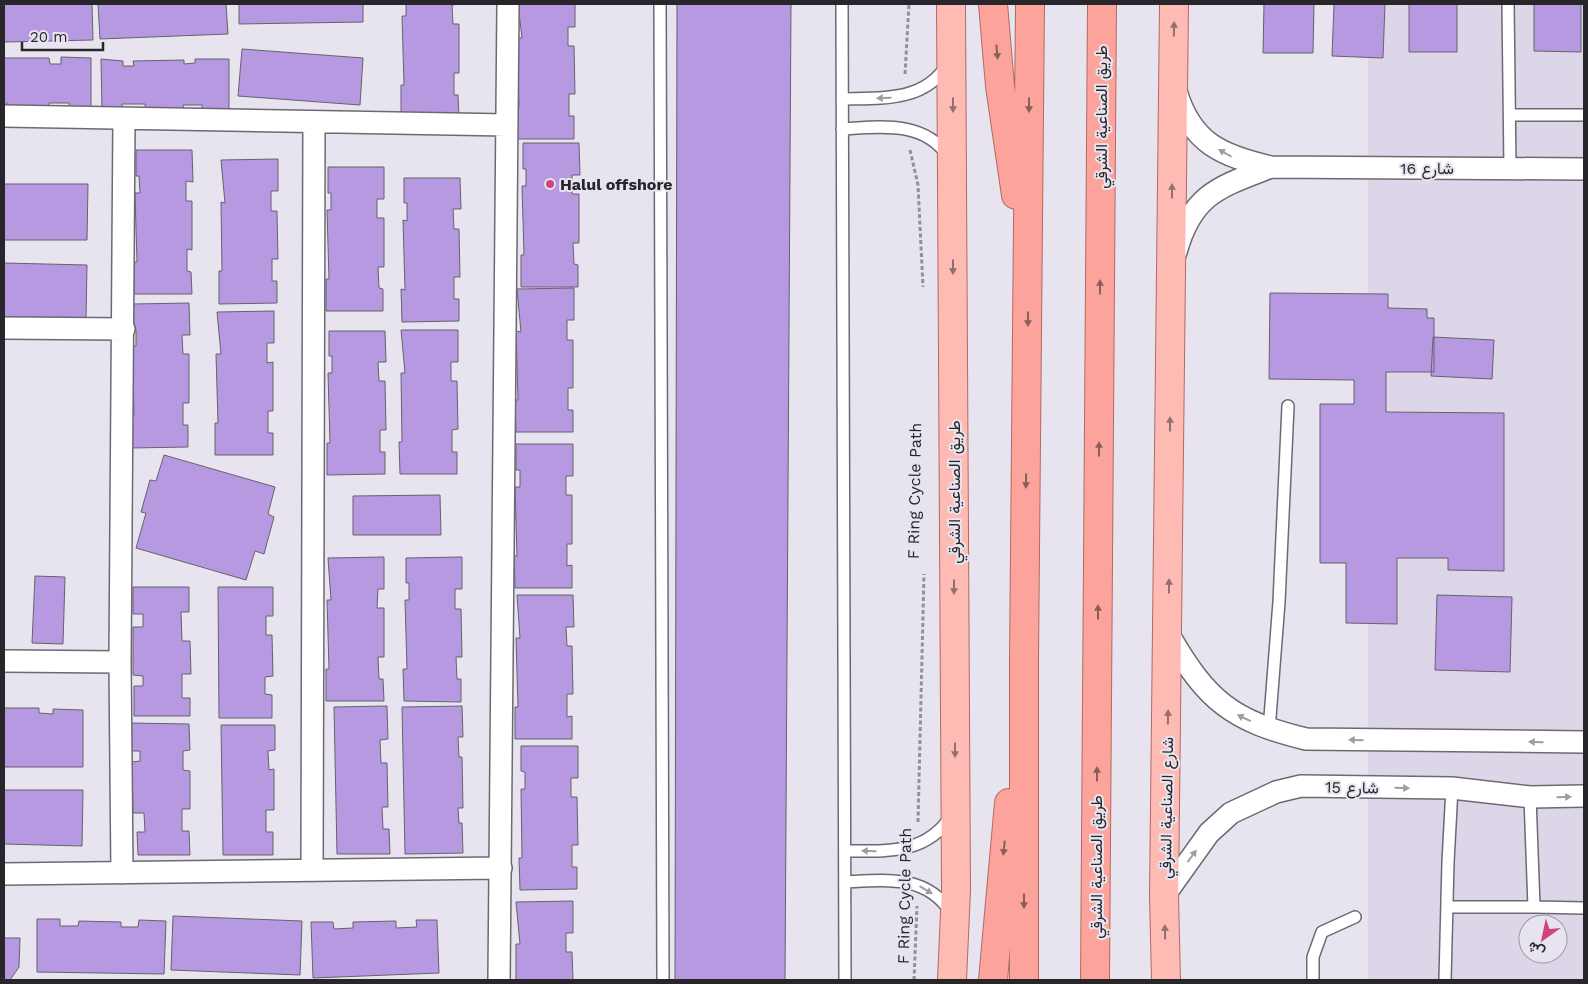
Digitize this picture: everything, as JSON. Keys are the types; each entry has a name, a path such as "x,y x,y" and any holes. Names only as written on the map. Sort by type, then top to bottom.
{"highway":[{"path":"993,4 1000,86 1028,270"},
{"path":"1024,980 1024,660 1030,4"},
{"name":"طريق الصناعية الشرقي","path":"1095,980 1102,4"},
{"path":"993,980 1000,885 1024,660"}],"main road":[{"name":"طريق الصناعية الشرقي","path":"951,4 955,811 955,919 952,980"},
{"path":"1169,635 1174,4"},
{"name":"شارع الصناعية الشرقي","path":"1166,980 1164,896 1169,635"}],"street":[{"path":"500,980 508,4"},
{"name":"شارع 16","path":"1173,81 1181,111 1194,129 1212,146 1235,159 1271,168 1584,169"},
{"path":"4,116 507,125"},
{"path":"122,873 120,662 124,329 124,118"},
{"path":"312,870 314,122"},
{"name":"شارع 16","path":"1171,267 1184,226 1201,200 1212,192 1271,168"},
{"path":"4,328 124,329"},
{"path":"1169,635 1189,669 1208,692 1235,714 1269,730 1306,739 1584,742"},
{"path":"4,661 120,662"},
{"name":"شارع 15","path":"1164,896 1208,833 1231,813 1254,800 1301,786 1452,788 1530,797 1584,796"},
{"path":"4,874 501,868"}],"lane":[{"path":"660,4 663,980"},
{"path":"842,4 845,980"},
{"path":"1508,4 1510,169"},
{"path":"842,99 904,96 928,86 952,57"},
{"path":"1510,115 1584,115"},
{"path":"842,129 904,128 928,136 938,144 953,165"},
{"path":"1269,730 1279,602 1288,406"},
{"path":"1445,980 1452,788"},
{"path":"1530,797 1534,907"},
{"path":"845,851 893,852 918,845 940,831 955,811"},
{"path":"845,882 893,880 918,885 939,899 955,919"},
{"path":"1447,907 1584,908"},
{"path":"1313,980 1313,956 1322,932 1355,917"}],"path":[{"path":"904,96 909,4"},
{"path":"904,128 918,185 923,294"},
{"name":"F Ring Cycle Path","path":"918,845 924,572"},
{"name":"F Ring Cycle Path","path":"914,980 918,885"}],"shaded area":[{"path":"1368,4 1584,4 1584,980 1368,980"}],"building":[{"path":"4,4 92,4 93,40 4,42"},
{"path":"98,4 226,4 228,34 100,39"},
{"path":"239,4 363,4 363,22 239,24"},
{"path":"406,4 460,4 452,5 453,24 459,24 459,73 454,73 454,95 458,95 459,117 401,117 401,85 404,85 402,16 406,16"},
{"path":"518,4 575,4 575,27 568,27 568,46 574,46 575,94 569,94 569,116 574,116 574,139 516,139 516,107 519,107 517,38 522,38"},
{"path":"677,4 791,4 785,980 675,980"},
{"path":"1264,4 1314,4 1313,53 1263,53"},
{"path":"1334,4 1385,4 1383,58 1332,56"},
{"path":"1409,4 1457,4 1457,52 1409,52"},
{"path":"1534,4 1581,4 1581,52 1534,51"},
{"path":"242,49 363,58 360,105 238,96"},
{"path":"61,57 91,58 91,108 69,108 69,103 49,103 49,109 7,109 7,103 4,103 4,58 49,58 50,64 61,64"},
{"path":"101,59 123,61 123,66 134,66 133,61 184,60 184,64 195,63 195,59 229,59 229,111 202,111 202,105 183,105 184,110 146,111 145,104 122,104 122,111 102,111"},
{"path":"523,143 579,143 580,175 572,175 572,194 579,194 579,243 573,243 574,264 578,265 578,287 521,287 521,255 524,255 522,186 526,186 526,169 523,169"},
{"path":"136,150 192,150 193,182 186,181 186,201 192,201 192,250 187,249 187,271 191,272 192,294 134,294 134,262 137,262 135,193 140,193 139,176 136,176"},
{"path":"278,159 278,191 271,191 271,211 277,211 278,259 272,259 272,281 277,281 277,303 219,304 219,271 222,271 221,202 225,203 221,160"},
{"path":"328,167 384,167 384,199 377,199 377,218 384,218 384,267 378,267 379,288 383,289 383,311 326,311 326,279 329,279 327,210 331,210 331,193 328,193"},
{"path":"404,178 460,178 461,209 453,209 454,229 459,229 460,277 454,277 454,299 459,299 459,321 402,322 401,289 405,290 403,220 407,221 407,203 404,203"},
{"path":"4,184 88,184 87,240 4,240"},
{"path":"4,263 87,265 86,319 4,318"},
{"path":"574,288 574,320 567,320 567,340 573,340 573,388 568,388 568,410 573,410 573,432 516,432 515,400 518,400 516,331 521,332 517,289"},
{"path":"1270,293 1388,294 1388,308 1427,309 1427,318 1434,318 1434,372 1386,372 1386,412 1504,413 1504,571 1448,570 1448,558 1397,558 1397,624 1346,623 1346,563 1320,563 1320,404 1354,404 1354,380 1269,379"},
{"path":"189,303 190,335 182,335 183,354 189,354 189,403 183,403 183,425 188,425 188,447 131,448 131,415 134,415 132,346 136,346 136,329 133,329 133,304"},
{"path":"274,311 274,343 267,343 267,363 273,362 273,411 268,411 268,433 273,433 273,455 215,455 215,423 218,423 216,354 221,354 217,312"},
{"path":"401,330 458,330 458,362 451,362 451,381 457,381 458,429 452,430 452,452 457,452 457,474 400,474 399,442 402,442 401,373 405,373"},
{"path":"329,331 385,331 386,362 378,362 379,381 385,381 386,430 380,430 380,452 385,452 385,474 327,475 327,443 330,443 328,373 332,373 332,356 329,356"},
{"path":"1433,337 1494,340 1492,379 1431,376"},
{"path":"516,444 573,444 573,476 566,476 566,495 572,495 572,544 567,544 567,566 572,565 572,588 515,588 514,556 517,556 515,487 520,487 520,470 516,470"},
{"path":"164,455 275,487 268,514 274,517 264,554 255,551 246,580 136,548 146,513 141,512 150,480 156,481"},
{"path":"440,495 441,535 353,535 353,496"},
{"path":"384,557 384,589 378,589 377,608 384,608 384,657 378,657 379,679 383,679 384,701 326,701 326,669 329,669 327,600 331,600 328,558"},
{"path":"462,557 462,589 455,589 455,609 461,609 462,657 456,657 457,679 461,679 461,702 404,701 403,669 407,669 405,600 409,600 409,583 406,583 406,558"},
{"path":"35,576 65,577 63,644 32,643"},
{"path":"133,587 189,587 189,612 181,612 182,641 190,641 191,674 182,674 182,698 190,698 190,716 134,716 134,686 143,686 143,676 133,675 133,627 143,627 143,614 133,614"},
{"path":"218,587 273,587 273,616 266,616 266,635 272,635 273,676 265,677 265,694 272,695 272,718 219,718"},
{"path":"517,595 573,595 574,627 566,627 567,646 572,646 573,694 567,694 567,717 572,716 572,739 515,739 515,707 518,707 516,638 520,638"},
{"path":"1437,595 1512,597 1510,672 1435,670"},
{"path":"387,706 388,739 380,740 381,763 387,763 388,807 382,807 383,829 389,829 390,854 337,854 334,707"},
{"path":"462,706 463,737 458,737 459,757 462,757 463,808 458,808 459,823 462,823 463,853 405,854 402,707"},
{"path":"4,708 39,708 39,713 53,714 53,709 83,710 83,767 4,767"},
{"path":"131,723 189,724 190,750 183,751 183,770 190,771 190,809 182,809 182,831 189,831 190,855 138,855 137,832 145,832 144,813 133,813 132,762 140,761 140,751 132,751"},
{"path":"221,725 275,725 275,750 268,751 269,770 274,769 274,810 266,810 266,832 273,832 273,855 223,855"},
{"path":"521,746 578,746 578,778 571,778 571,797 577,797 578,845 572,845 572,867 577,867 577,889 520,890 519,858 522,858 521,789 525,789 525,772 521,771"},
{"path":"4,790 83,790 82,846 4,844"},
{"path":"573,901 573,933 566,933 566,952 572,952 573,980 516,980 516,944 520,944 516,902"},
{"path":"173,916 302,921 300,975 171,970"},
{"path":"37,919 60,919 60,926 78,926 79,921 121,922 121,927 138,927 139,920 166,921 164,974 37,972"},
{"path":"416,920 437,920 439,973 313,978 311,922 333,922 334,929 353,928 353,922 396,921 396,928 417,927"},
{"path":"4,938 20,938 19,967 10,980 4,980"}],"place":[{"name":"Halul offshore","path":"550,184"}]}
